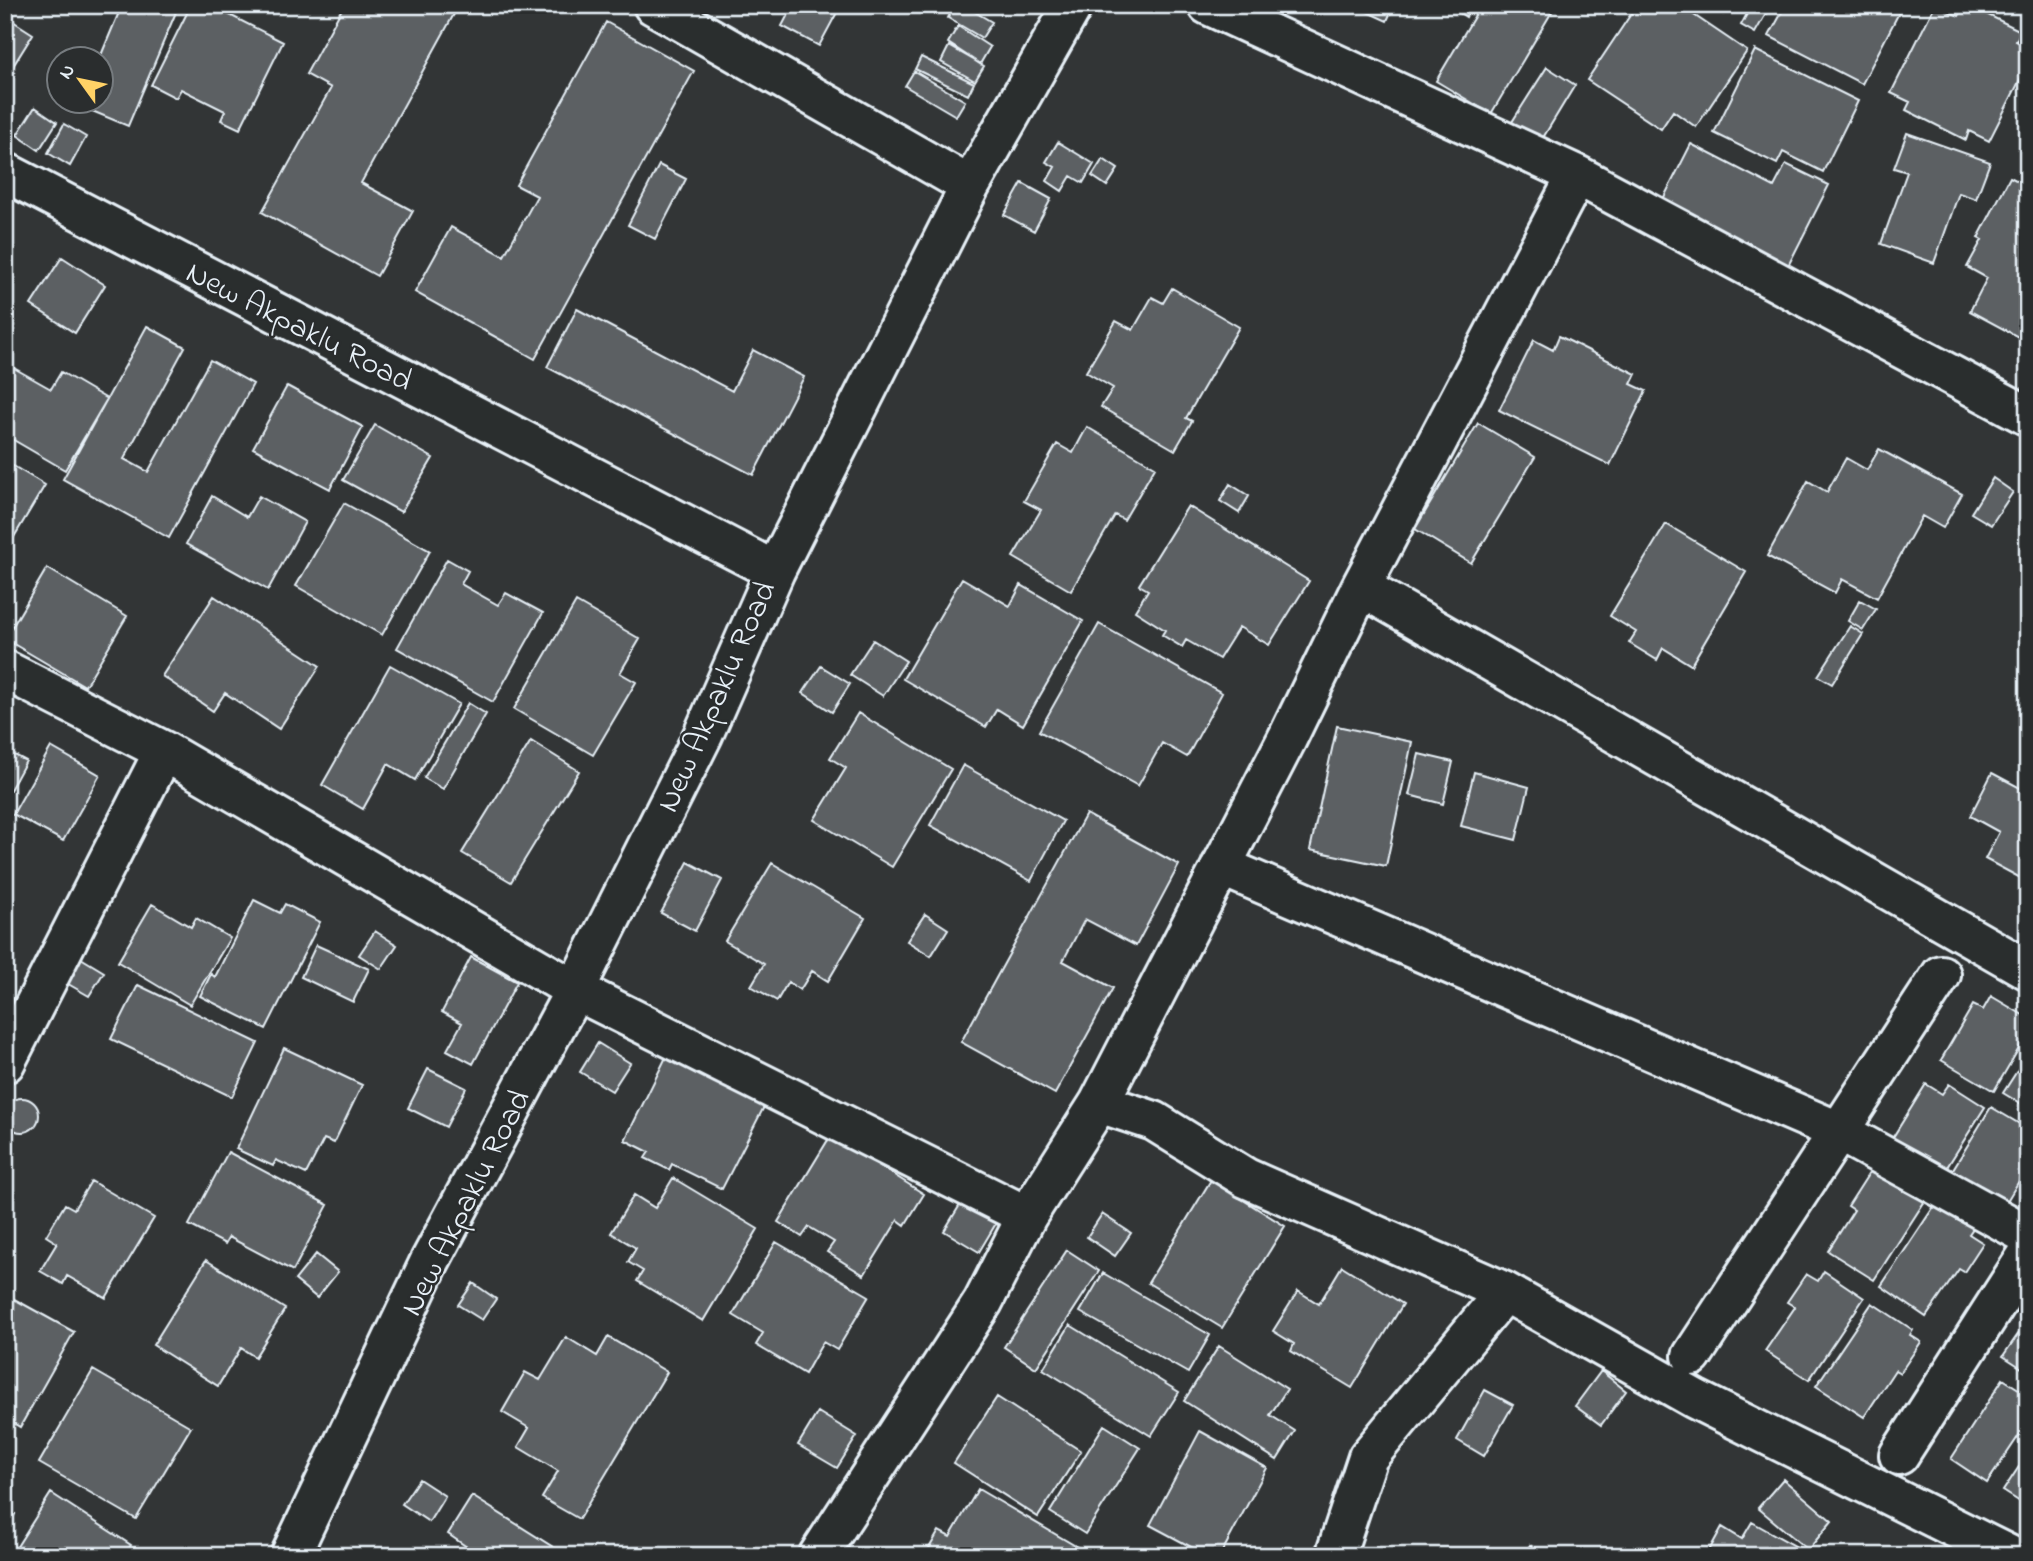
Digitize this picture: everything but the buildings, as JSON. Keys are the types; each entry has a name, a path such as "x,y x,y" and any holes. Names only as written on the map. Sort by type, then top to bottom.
{"street":[{"path":"653,5 970,186"},
{"path":"775,571 970,186 1073,5"},
{"path":"1208,5 1577,175 2028,416"},
{"name":"New Akpaklu Road","path":"5,172 775,571 703,735 575,990 430,1261 290,1556"},
{"path":"818,1556 983,1302 1027,1216 1099,1103 1222,866 1361,587 1577,175"},
{"path":"1361,587 2028,970"},
{"path":"5,670 164,751 575,990 1027,1216"},
{"path":"5,1063 164,751"},
{"path":"1222,866 1838,1131 2028,1235"},
{"path":"1692,1356 1941,975"},
{"path":"1099,1103 1154,1121 1246,1178 1505,1292 1695,1399 2011,1556"},
{"path":"1899,1455 2028,1254"},
{"path":"1335,1556 1368,1457 1505,1292"}]}
